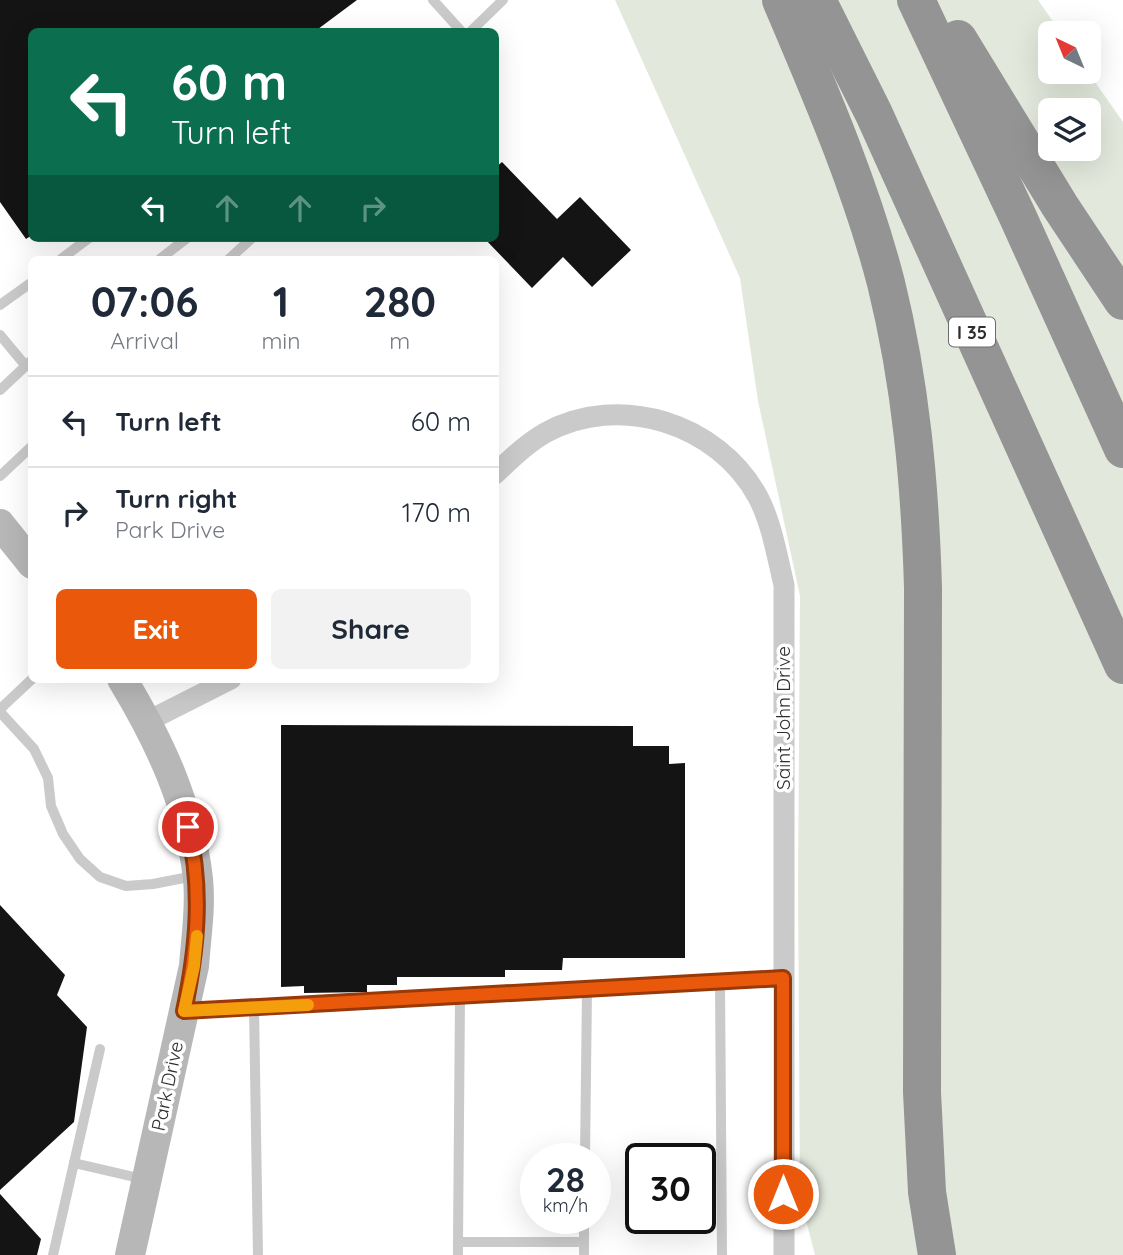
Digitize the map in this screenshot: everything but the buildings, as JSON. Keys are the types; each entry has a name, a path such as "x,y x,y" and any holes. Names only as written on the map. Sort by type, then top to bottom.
{"highway":[{"path":"781,0 828,110 870,233 888,294 914,430 921,510 923,588 922,1092 927,1192 937,1255"},
{"name":"I 35","path":"817,0 874,114 1123,665"},
{"path":"916,0 1123,449"},
{"path":"934,0 1059,206 1123,301"}],"street":[{"name":"Saint John Drive","path":"499,470 524,447 557,428 577,420 609,414 636,415 668,422 698,435 720,450 739,469 758,496 769,522 784,585 784,1255"},
{"path":"4,536 28,560"},
{"name":"Park Drive","path":"124,683 148,722 169,767 183,806 197,876 194,966 130,1255"},
{"path":"148,722 223,683"}],"lane":[{"path":"433,0 458,28"},
{"path":"474,28 503,0"},
{"path":"65,256 84,242"},
{"path":"170,242 175,248"},
{"path":"164,256 182,242"},
{"path":"232,256 245,242"},
{"path":"0,305 28,285"},
{"path":"0,335 28,362 0,390"},
{"path":"0,476 28,450"},
{"path":"28,683 0,710 34,749 48,778 51,806 63,834 80,859 100,877 126,886 197,876"},
{"path":"184,1011 783,978"},
{"path":"720,982 722,1255"},
{"path":"585,1143 587,989"},
{"path":"458,1255 460,996"},
{"path":"254,1007 258,1255"},
{"path":"53,1255 100,1049"},
{"path":"74,1163 147,1180"},
{"path":"584,1234 584,1255"},
{"path":"458,1242 584,1241"}],"shaded area":[{"path":"615,0 1038,0 1053,21 1038,21 1038,84 1096,84 1123,122 1123,1255 815,1255 800,1197 800,596 758,401 740,278"}],"slow traffic":[{"path":"197,936 194,966 184,1011 308,1005"}],"route":[{"path":"188,827 198,881 198,924 194,966 184,1011 783,978 783,1194"}]}
